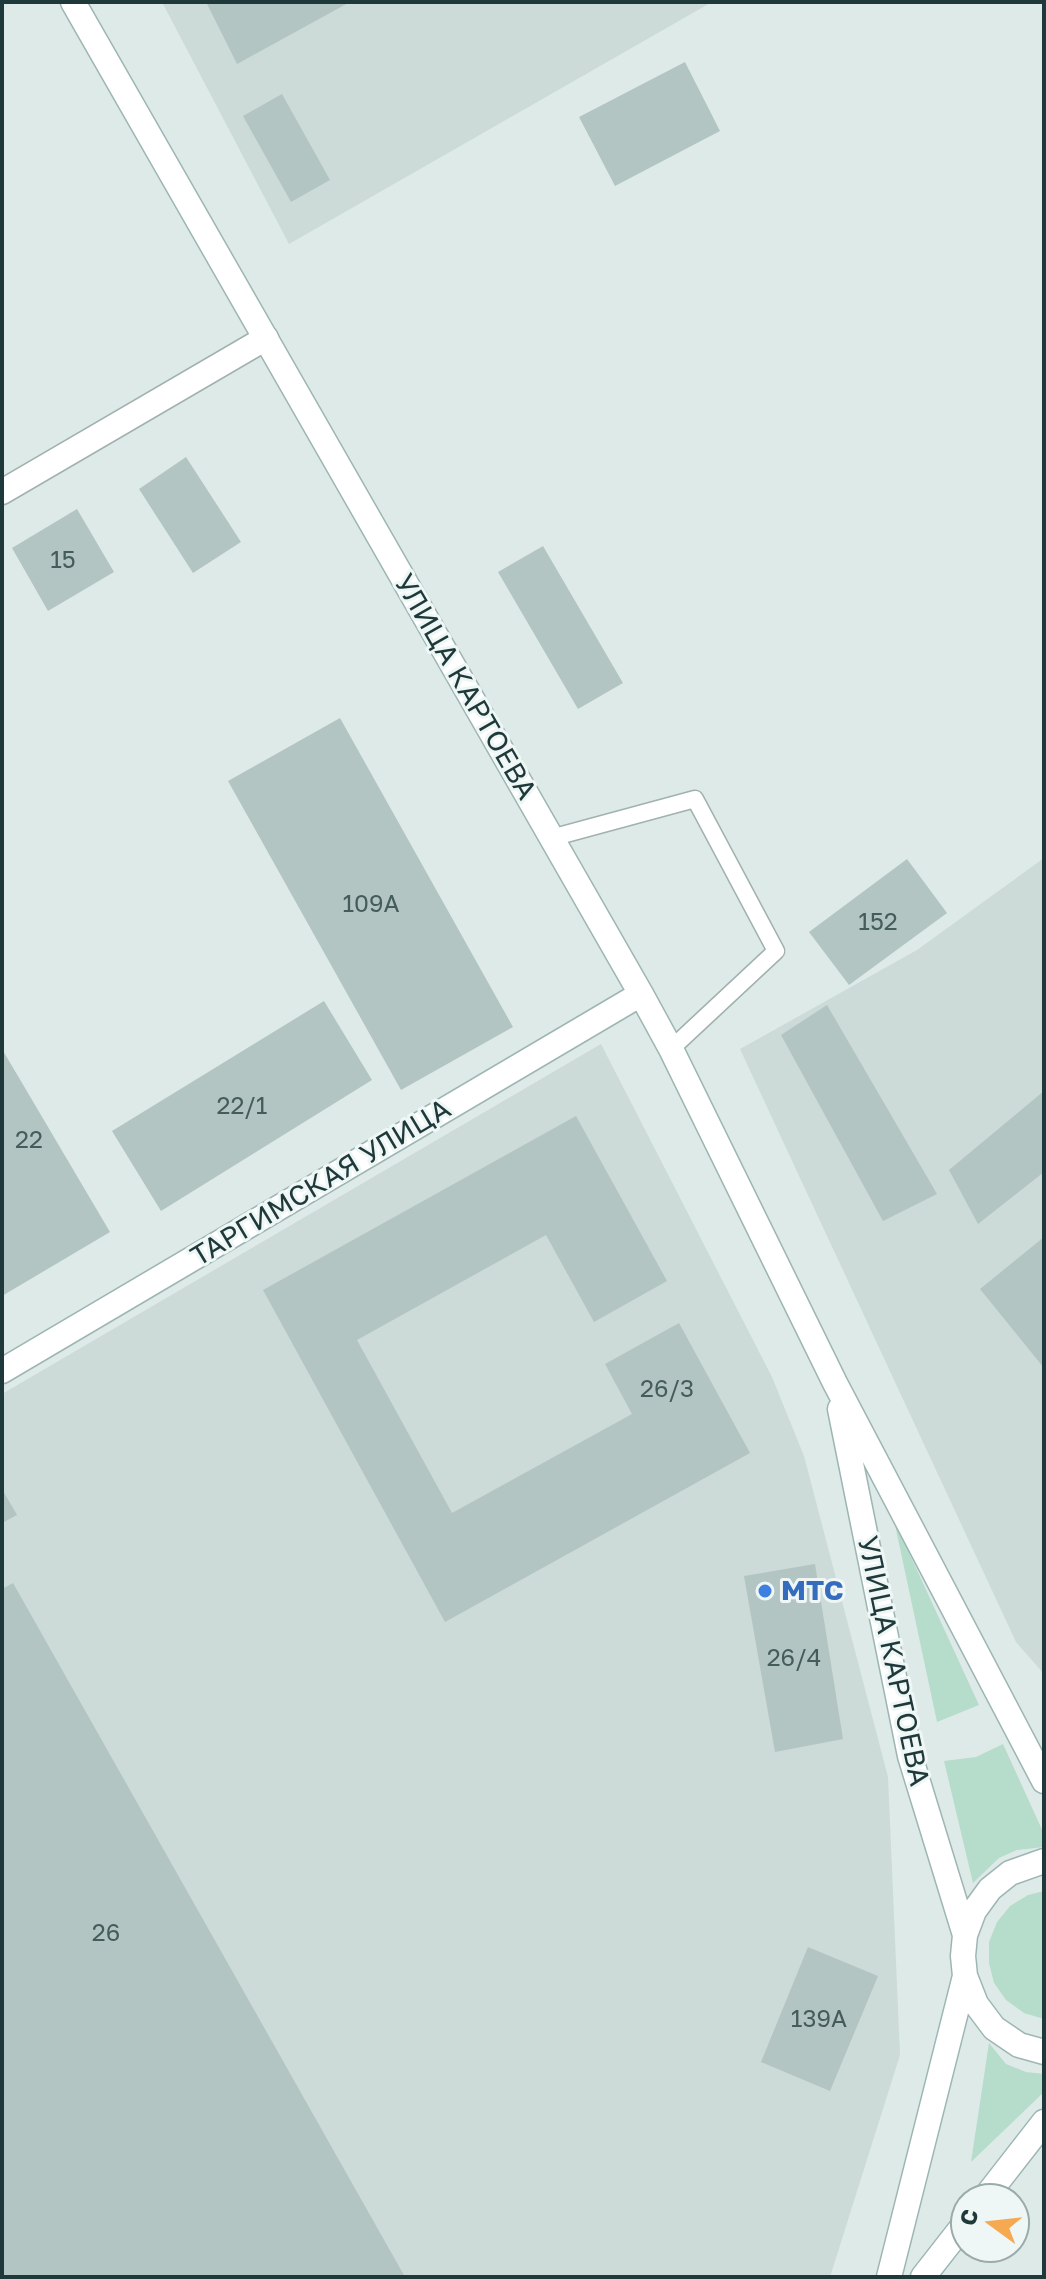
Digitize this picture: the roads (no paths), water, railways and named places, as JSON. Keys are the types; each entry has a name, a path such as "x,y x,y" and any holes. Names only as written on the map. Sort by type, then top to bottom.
{"main road":[{"name":"УЛИЦА КАРТОЕВА","path":"73,2 641,994 835,1383 1044,1781"},
{"path":"2,492 266,338"},
{"name":"ТАРГИМСКАЯ УЛИЦА","path":"2,1371 641,994"},
{"name":"УЛИЦА КАРТОЕВА","path":"835,1383 910,1756 965,1935"},
{"path":"1044,1861 1010,1873 990,1889 974,1911 965,1935 963,1956 965,1976 976,2004 994,2028 1019,2045 1044,2052"},
{"path":"889,2277 965,1976"},
{"path":"996,2183 1044,2122"},
{"path":"923,2277 950,2242"}],"lane":[{"path":"551,838 695,799 776,951 671,1049"}],"place":[{"name":"МТС","path":"765,1591"}]}
